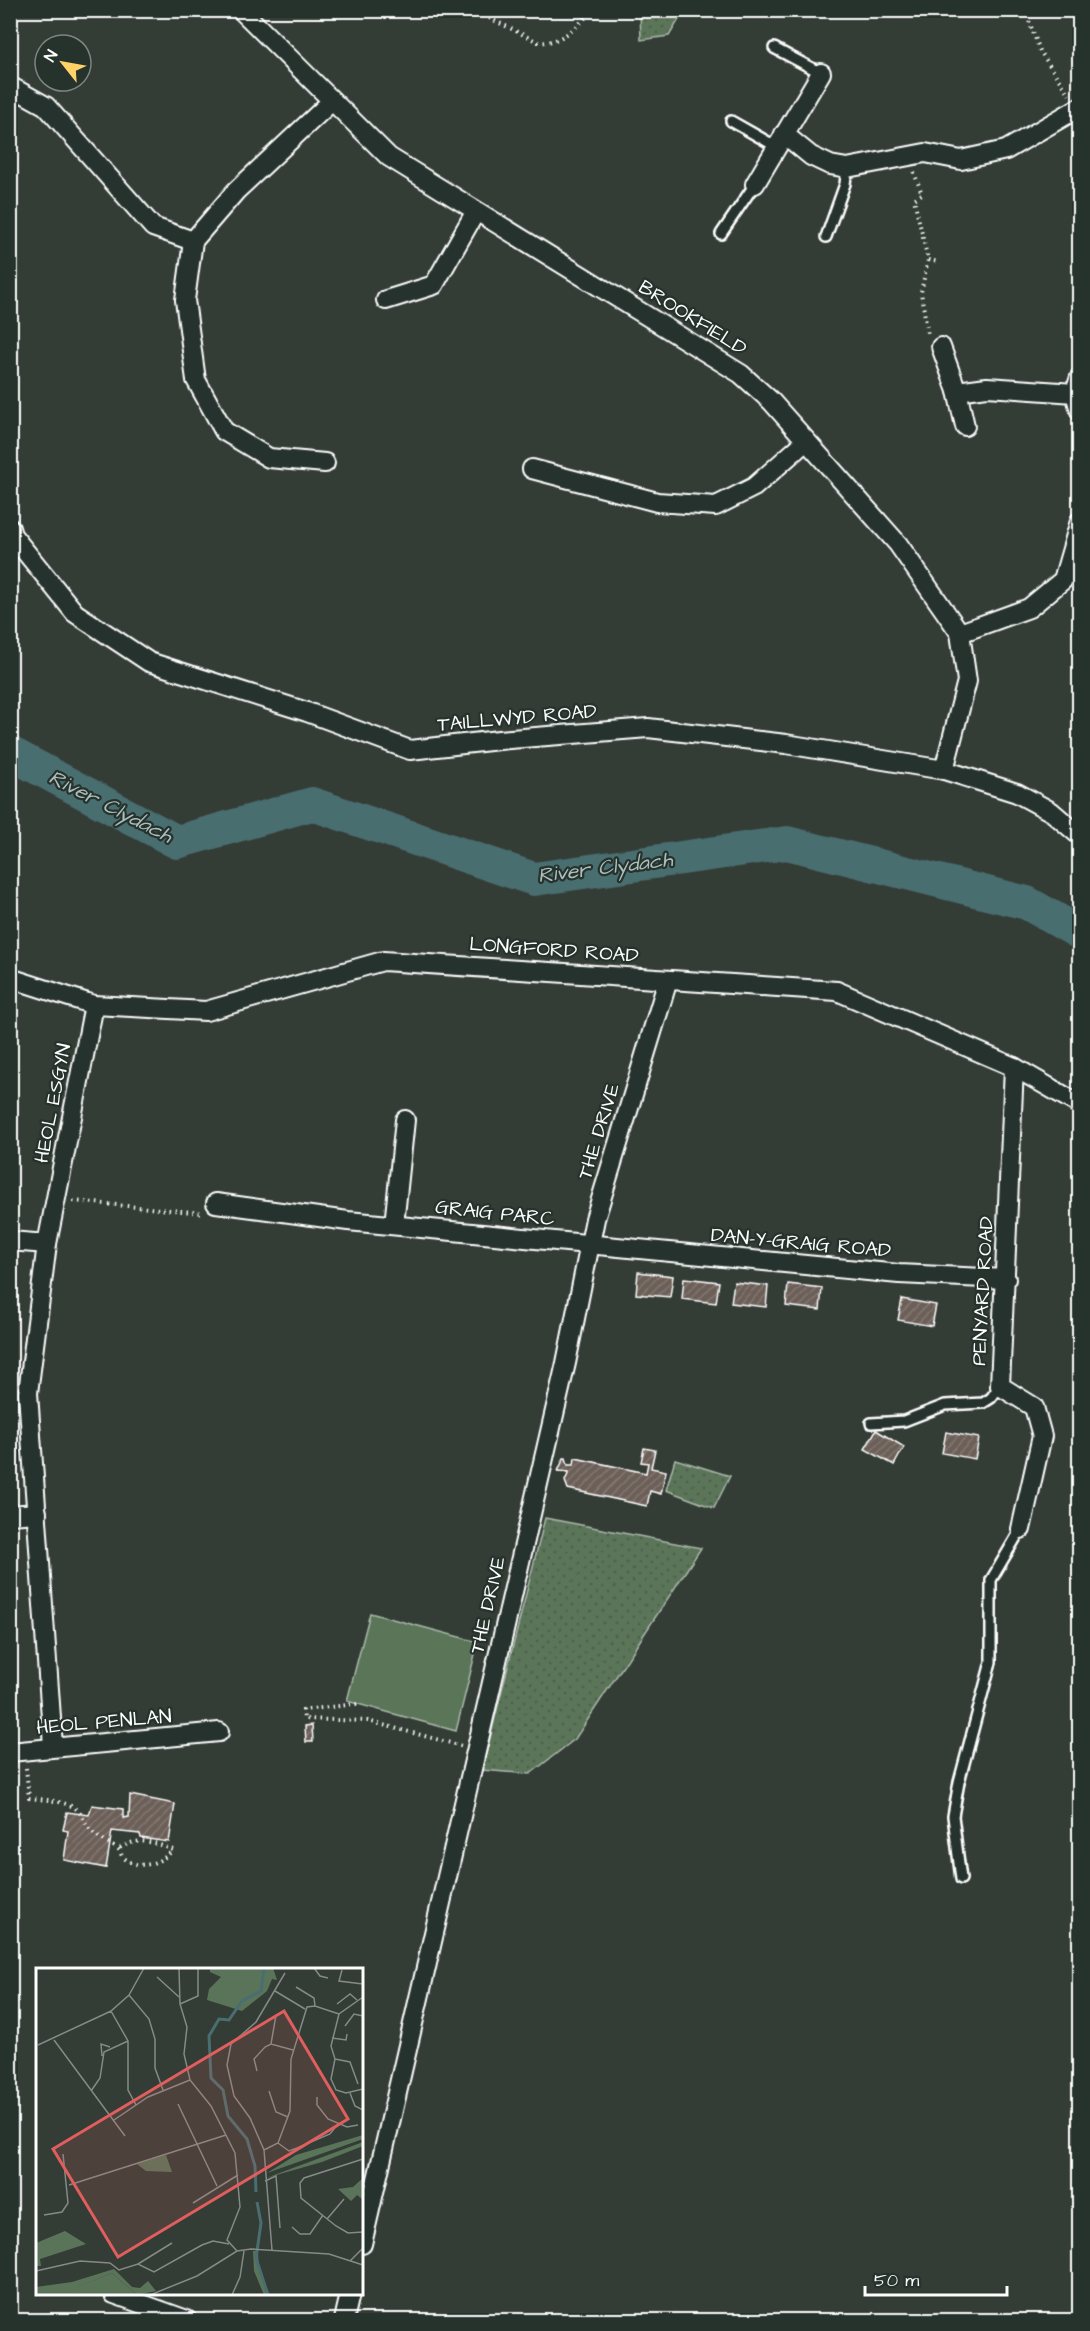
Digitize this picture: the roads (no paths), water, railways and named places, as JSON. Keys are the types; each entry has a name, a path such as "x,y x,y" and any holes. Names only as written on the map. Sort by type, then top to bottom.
{"street":[{"name":"BROOKFIELD","path":"241,10 389,157 741,374 771,401 898,544 960,633 967,681 944,770"},
{"path":"755,184 820,73"},
{"path":"10,86 46,106 153,227 193,241"},
{"path":"325,463 269,458 224,431 196,380 185,300 193,241 236,190 332,101"},
{"path":"780,141 830,165 847,168 925,153 961,160 1006,150 1079,108"},
{"path":"386,300 434,285 476,211"},
{"path":"941,347 957,391 965,426"},
{"path":"957,391 987,387 1077,385 1080,411"},
{"path":"532,469 657,502 716,506 754,487 806,441"},
{"path":"960,633 1029,608 1064,580 1080,521"},
{"name":"TAILLWYD ROAD","path":"10,528 12,535 75,613 149,662 307,712 410,750 648,728 786,744 944,770 1017,793 1052,812 1080,836"},
{"name":"LONGFORD ROAD","path":"10,978 94,1005 206,1011 384,960 837,991 1014,1067 1080,1105"},
{"name":"THE DRIVE","path":"363,2240 476,1750 561,1417 595,1219 668,980"},
{"name":"HEOL ESGYN","path":"53,1746 28,1393 47,1244 94,1005"},
{"name":"PENYARD ROAD","path":"1014,1067 1006,1279 999,1386 1034,1407 1042,1436 1021,1529"},
{"path":"394,1225 405,1120"},
{"name":"GRAIG PARC","path":"216,1203 394,1225 592,1245"},
{"path":"10,1240 47,1244"},
{"name":"DAN-Y-GRAIG ROAD","path":"592,1245 898,1274 1006,1279"},
{"path":"10,1515 37,1513"},
{"name":"HEOL PENLAN","path":"10,1752 53,1746 210,1733"},
{"path":"117,2295 187,2320"},
{"path":"344,2320 350,2295"}],"lane":[{"path":"774,48 820,73"},
{"path":"730,121 780,141"},
{"path":"826,237 845,184 847,168"},
{"path":"721,234 755,184"},
{"path":"871,1423 904,1421 945,1405 983,1403 991,1398 999,1386"},
{"path":"961,1879 953,1816 959,1782 991,1662 991,1580 1021,1529"}],"waterway":[{"name":"River Clydach","path":"10,753 177,842 312,804 534,879 787,843 1027,903 1080,933"}]}
